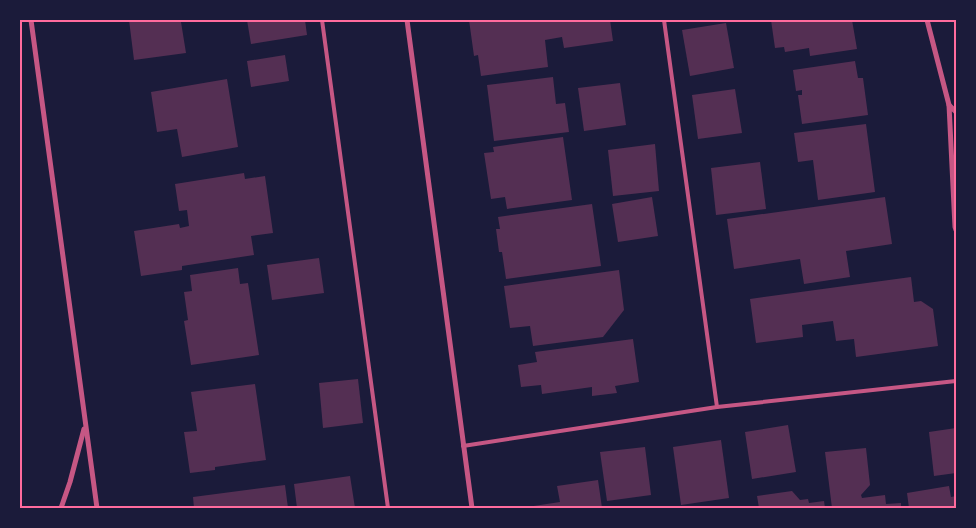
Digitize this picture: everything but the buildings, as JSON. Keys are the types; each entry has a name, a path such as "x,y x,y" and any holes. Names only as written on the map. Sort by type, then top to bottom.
{"street":[{"path":"32,20 97,508"},
{"path":"407,20 472,508"},
{"path":"927,20 949,105 954,227 956,230"},
{"path":"949,105 956,112"},
{"path":"60,508 70,482 85,426"}],"lane":[{"path":"322,20 388,508"},
{"path":"664,20 717,407"},
{"path":"463,446 717,407 956,382"}]}
